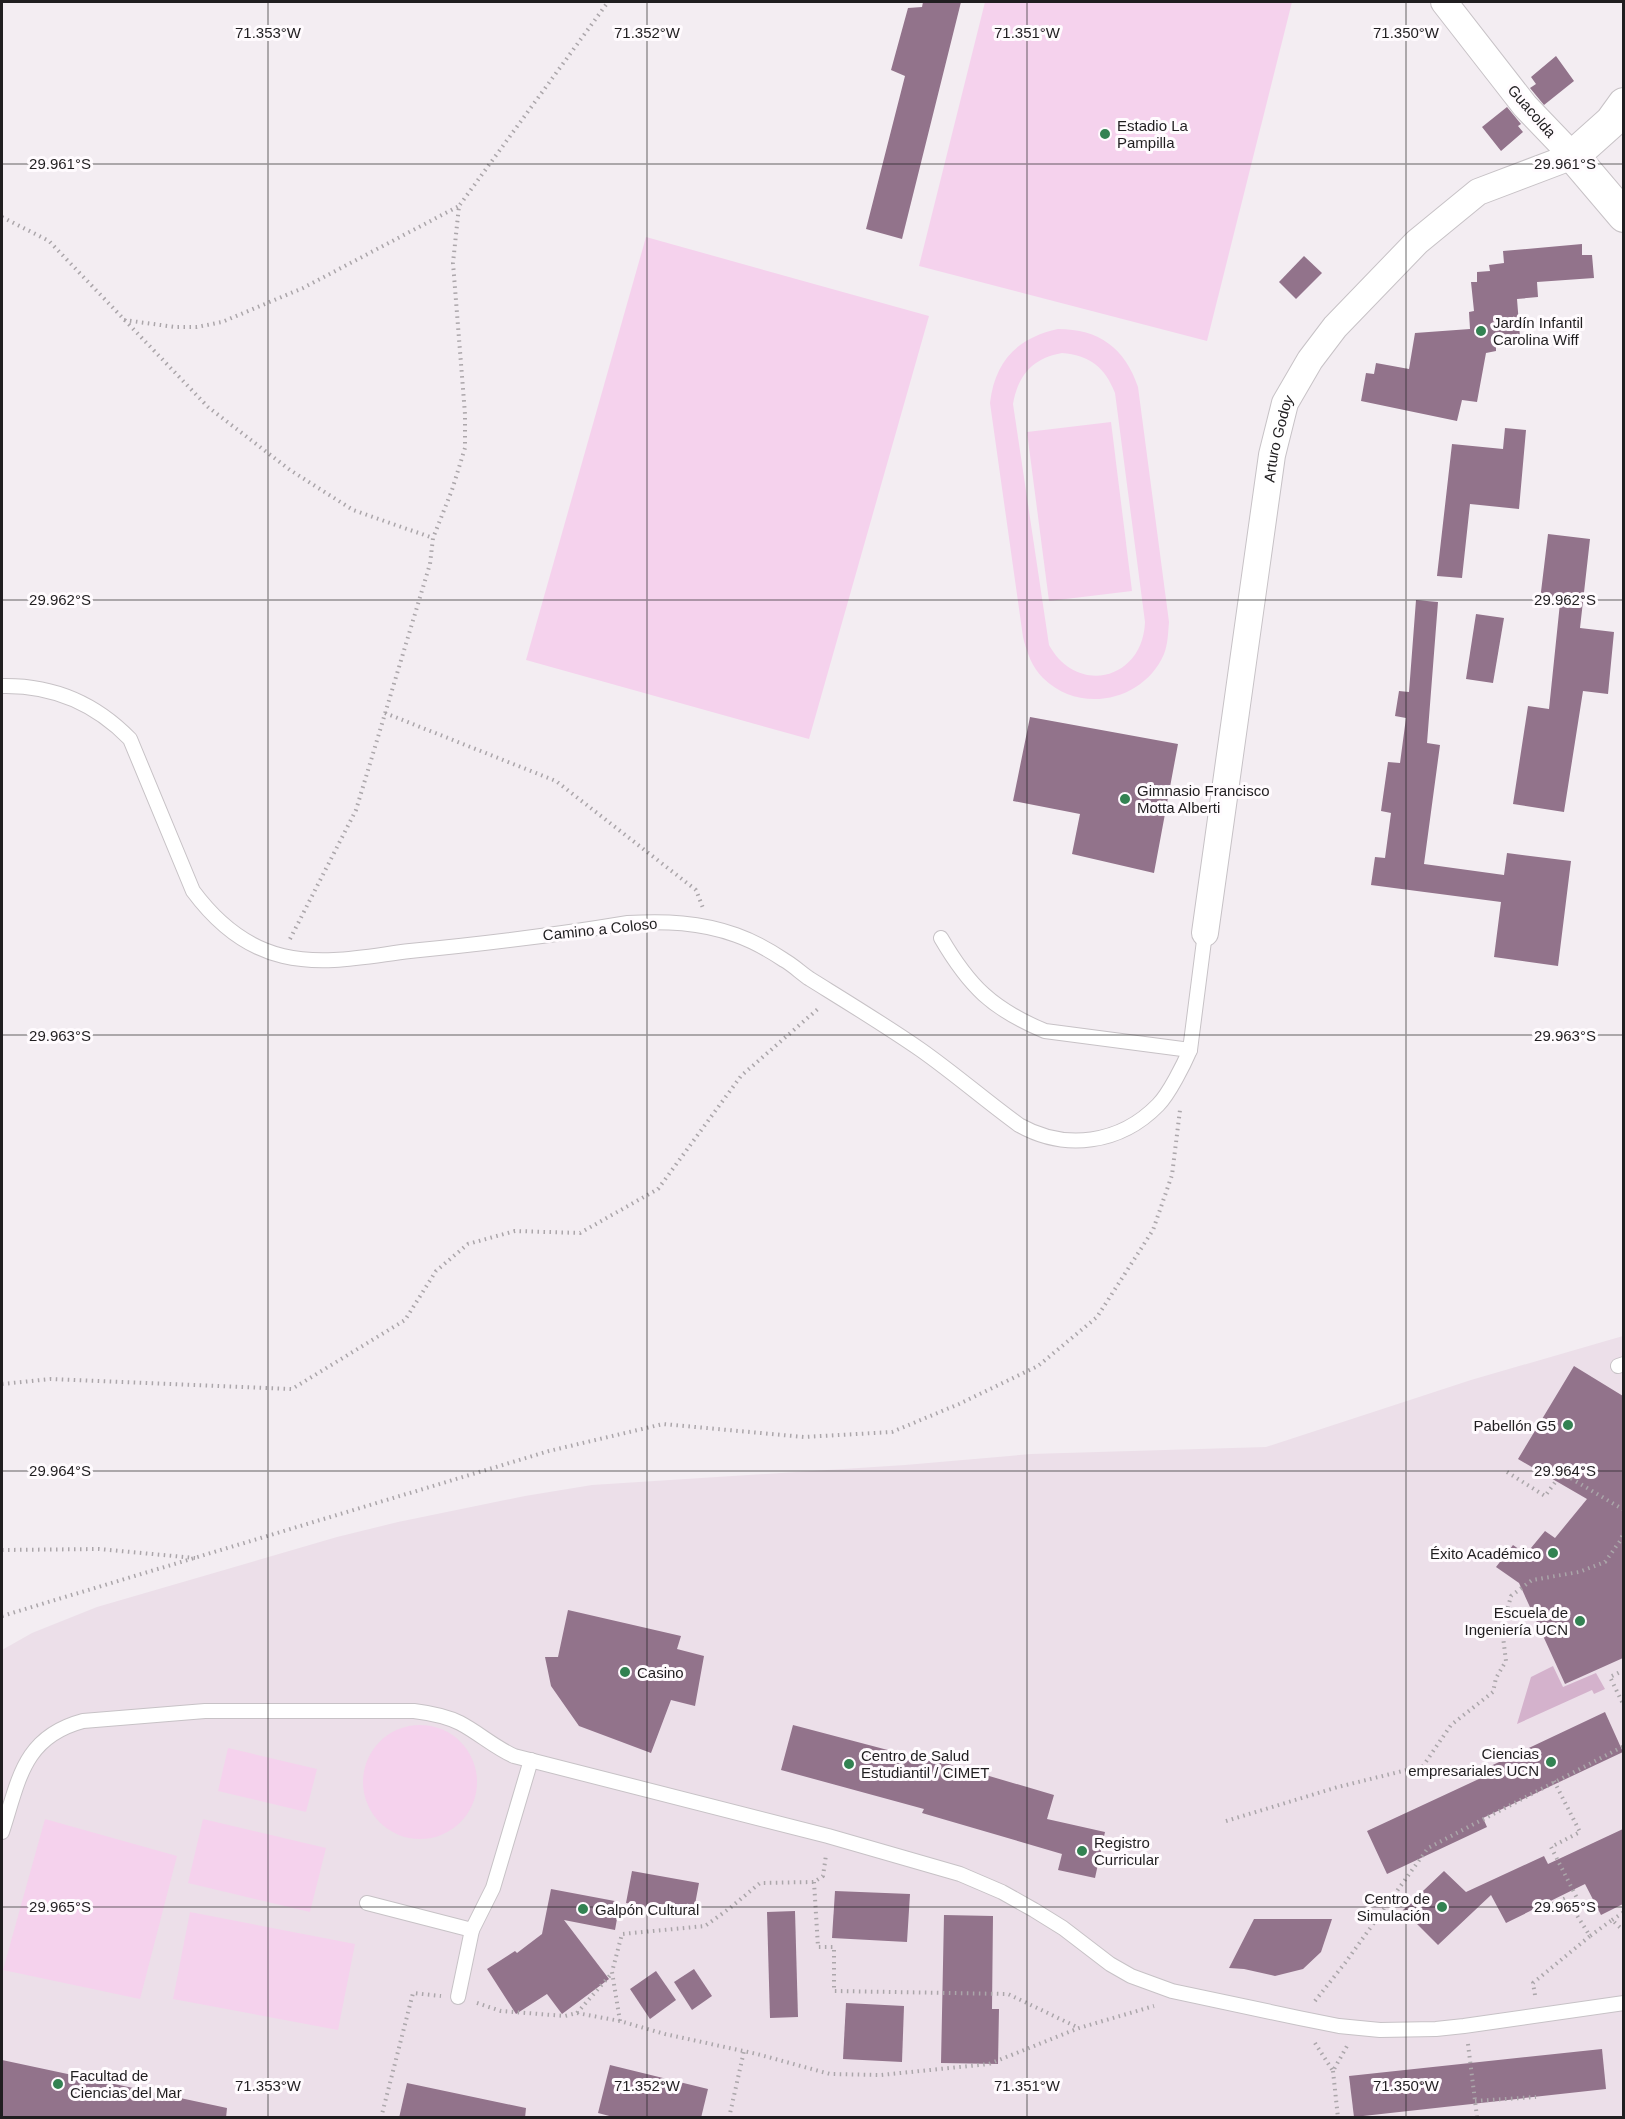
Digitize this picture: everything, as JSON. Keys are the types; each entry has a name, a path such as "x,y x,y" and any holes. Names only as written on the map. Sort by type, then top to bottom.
{"street":[{"name":"Guacolda","path":"1444,2 1525,106 1573,156 1623,216"},
{"name":"Arturo Godoy","path":"1205,933 1272,455 1285,403 1310,360 1335,327 1417,242 1478,192 1573,156 1611,123 1623,104"}],"lane":[{"name":"Camino a Coloso","path":"2,686 36,688 68,696 85,704 117,726 130,739 193,891 206,909 231,931 260,948 282,956 306,960 331,960 462,946 628,923 683,922 710,927 762,946 922,1051 1019,1125 1034,1134 1066,1142 1082,1142 1110,1136 1136,1122 1159,1105 1190,1050 1205,933"},
{"path":"941,938 958,968 971,984 1004,1011 1024,1022 1045,1031 1190,1050"},
{"path":"2,1832 21,1774 32,1753 52,1733 67,1725 83,1721 205,1712 414,1711 458,1722 498,1749 531,1760 828,1836 960,1874 1034,1910 1063,1928 1110,1964 1151,1985 1339,2026 1380,2030 1464,2026 1623,2003"},
{"path":"458,1997 472,1930 493,1888 531,1760"},
{"path":"367,1903 472,1930"}],"path":[{"path":"123,320 175,327 197,327 222,322 303,288 459,206 608,2"},
{"path":"282,956 356,810 430,564 433,538 452,490 465,448 465,414 453,263 459,206"},
{"path":"2,217 49,242 208,406 290,470 353,510 433,538"},
{"path":"385,713 556,781 696,890 710,927"},
{"path":"2,1384 51,1379 292,1389 405,1320 436,1271 468,1244 515,1231 580,1233 658,1189 741,1076 836,993"},
{"path":"2,1616 549,1451 663,1424 804,1437 892,1432 959,1404 1038,1366 1096,1317 1154,1230 1172,1175 1180,1107"},
{"path":"1507,1472 1545,1496 1562,1473 1623,1510"},
{"path":"1226,1821 1338,1787 1423,1766 1451,1725 1493,1692 1496,1678 1506,1661 1502,1629 1511,1596 1532,1580 1579,1572 1605,1563 1620,1541 1623,1532"},
{"path":"2,1550 99,1549 198,1558"},
{"path":"1623,1670 1610,1677 1623,1706"},
{"path":"1299,2018 1324,1990 1428,1848 1623,1746"},
{"path":"1554,1781 1580,1832 1551,1847 1581,1906 1574,1910"},
{"path":"620,2021 612,1972 622,1934 705,1926 760,1883 814,1882 823,1876 828,1836"},
{"path":"814,1882 818,1947 834,1947 834,1991 1008,1994 1079,2028"},
{"path":"1539,1907 1533,1913 1566,1898 1590,1936"},
{"path":"1538,2015 1533,1983 1623,1912"},
{"path":"1612,1920 1623,1931"},
{"path":"577,2013 612,1972"},
{"path":"381,2118 413,1993 458,1997 501,2011 565,2016 577,2013 620,2021 830,2074 892,2074 989,2064 1079,2028 1193,1995"},
{"path":"1464,2026 1477,2117 1474,2118"},
{"path":"729,2118 744,2051"},
{"path":"1332,2070 1338,2118"},
{"path":"1475,2102 1536,2097"}],"shaded area":[{"name":"Estadio La Pampilla","path":"985,2 1292,2 1207,341 919,266"},
{"path":"646,237 929,316 809,739 526,660"},
{"path":"1058,329 1073,330 1098,337 1109,343 1126,361 1138,387 1169,622 1168,634 1164,654 1155,670 1142,683 1110,698 1092,699 1058,690 1036,669 1023,637 990,403 997,375 1010,354 1031,338","holes":["1072,354 1088,360 1101,369 1115,393 1145,622 1141,642 1133,657 1121,668 1107,674 1091,675 1076,671 1061,661 1049,645 1013,404 1023,376 1035,364 1052,355"]},
{"path":"1111,422 1132,591 1049,601 1027,432"},
{"path":"1623,1336 1623,2117 2,2117 2,1650 32,1633 97,1607 337,1537 525,1496 592,1485 905,1465 1031,1454 1266,1447 1471,1380"},
{"path":"1553,1666 1563,1687 1596,1673 1605,1689 1594,1694 1592,1690 1517,1724 1531,1677"},
{"path":"420,1725 442,1729 461,1741 473,1760 477,1782 473,1804 461,1823 442,1835 420,1839 398,1835 379,1823 367,1804 363,1782 367,1760 379,1741 398,1729"},
{"path":"228,1748 317,1769 306,1812 218,1791"},
{"path":"45,1819 177,1856 140,1999 3,1970"},
{"path":"203,1819 326,1848 310,1912 188,1883"},
{"path":"190,1912 355,1944 338,2030 173,1999"}],"building":[{"path":"923,2 961,2 902,239 866,229 905,76 891,70 908,8 922,7"},
{"path":"1556,56 1574,81 1544,105 1530,88 1536,84 1531,77"},
{"path":"1507,107 1521,124 1518,126 1523,132 1501,151 1482,127"},
{"name":"Jardín Infantil Carolina Wiff","path":"1582,244 1582,255 1592,255 1594,278 1537,282 1538,297 1517,299 1520,337 1496,339 1496,351 1486,353 1477,402 1462,400 1457,421 1361,401 1366,373 1374,374 1376,363 1409,369 1415,333 1470,329 1469,312 1474,311 1471,282 1477,282 1477,272 1490,271 1489,265 1504,263 1503,251"},
{"path":"1304,256 1322,273 1296,299 1279,282"},
{"path":"1505,428 1526,430 1519,509 1470,504 1462,578 1437,576 1452,444 1503,449"},
{"path":"1548,534 1590,539 1580,628 1614,632 1608,694 1583,691 1564,812 1513,804 1528,706 1549,709 1560,603 1540,600"},
{"path":"1416,600 1438,602 1427,743 1440,745 1424,864 1504,875 1507,853 1571,861 1558,966 1494,957 1501,902 1371,885 1375,857 1385,858 1391,813 1381,811 1388,762 1400,763 1406,718 1395,716 1399,691 1409,692"},
{"path":"1476,614 1504,618 1493,683 1466,679"},
{"name":"Gimnasio Francisco Motta Alberti","path":"1030,717 1178,744 1154,873 1072,854 1080,814 1013,801"},
{"path":"1574,1366 1623,1396 1623,1658 1565,1684 1519,1583 1496,1567 1513,1545 1526,1554 1545,1531 1555,1538 1587,1499 1518,1459"},
{"name":"Casino","path":"568,1610 681,1636 677,1649 704,1656 695,1706 671,1700 651,1753 579,1726 551,1686 545,1657 558,1657"},
{"path":"1605,1712 1623,1752 1483,1818 1487,1827 1387,1874 1367,1831 1481,1778 1478,1772"},
{"path":"793,1725 937,1763 938,1761 1054,1795 1047,1819 1105,1832 1095,1878 1058,1870 1062,1854 922,1813 924,1809 781,1770"},
{"path":"1623,1829 1623,1904 1601,1915 1585,1884 1506,1923 1491,1895 1438,1945 1403,1910 1444,1871 1466,1892 1544,1856 1548,1864"},
{"path":"632,1871 699,1883 693,1915 626,1903"},
{"path":"551,1889 620,1902 615,1930 564,1920 609,1979 562,2014 547,1994 516,2014 487,1969 515,1951 517,1953 542,1934"},
{"path":"835,1891 910,1894 907,1942 832,1938"},
{"path":"795,1911 798,2017 770,2018 767,1912"},
{"path":"944,1915 993,1916 992,2009 999,2009 998,2064 941,2063"},
{"path":"1254,1919 1332,1919 1321,1952 1303,1969 1275,1976 1229,1968"},
{"path":"694,1969 712,1996 692,2010 674,1982"},
{"path":"656,1971 676,2000 650,2019 630,1989"},
{"path":"846,2003 904,2006 902,2062 843,2059"},
{"path":"1602,2049 1606,2089 1354,2117 1349,2076"},
{"name":"Facultad de Ciencias del Mar","path":"2,2060 227,2108 226,2118 2,2118"},
{"path":"610,2065 708,2089 701,2118 617,2118 598,2113"},
{"path":"407,2083 526,2108 525,2118 399,2118"}],"place":[{"name":"Estadio La Pampilla","path":"1105,134"},
{"name":"Jardín Infantil Carolina Wiff","path":"1481,331"},
{"name":"Gimnasio Francisco Motta Alberti","path":"1125,799"},
{"name":"Pabellón G5","path":"1568,1425"},
{"name":"Éxito Académico","path":"1553,1553"},
{"name":"Escuela de Ingeniería UCN","path":"1580,1621"},
{"name":"Casino","path":"625,1672"},
{"name":"Ciencias empresariales UCN","path":"1551,1762"},
{"name":"Centro de Salud Estudiantil / CIMET","path":"849,1764"},
{"name":"Registro Curricular","path":"1082,1851"},
{"name":"Centro de Simulación","path":"1442,1907"},
{"name":"Galpón Cultural","path":"583,1909"},
{"name":"Facultad de Ciencias del Mar","path":"58,2084"}]}
